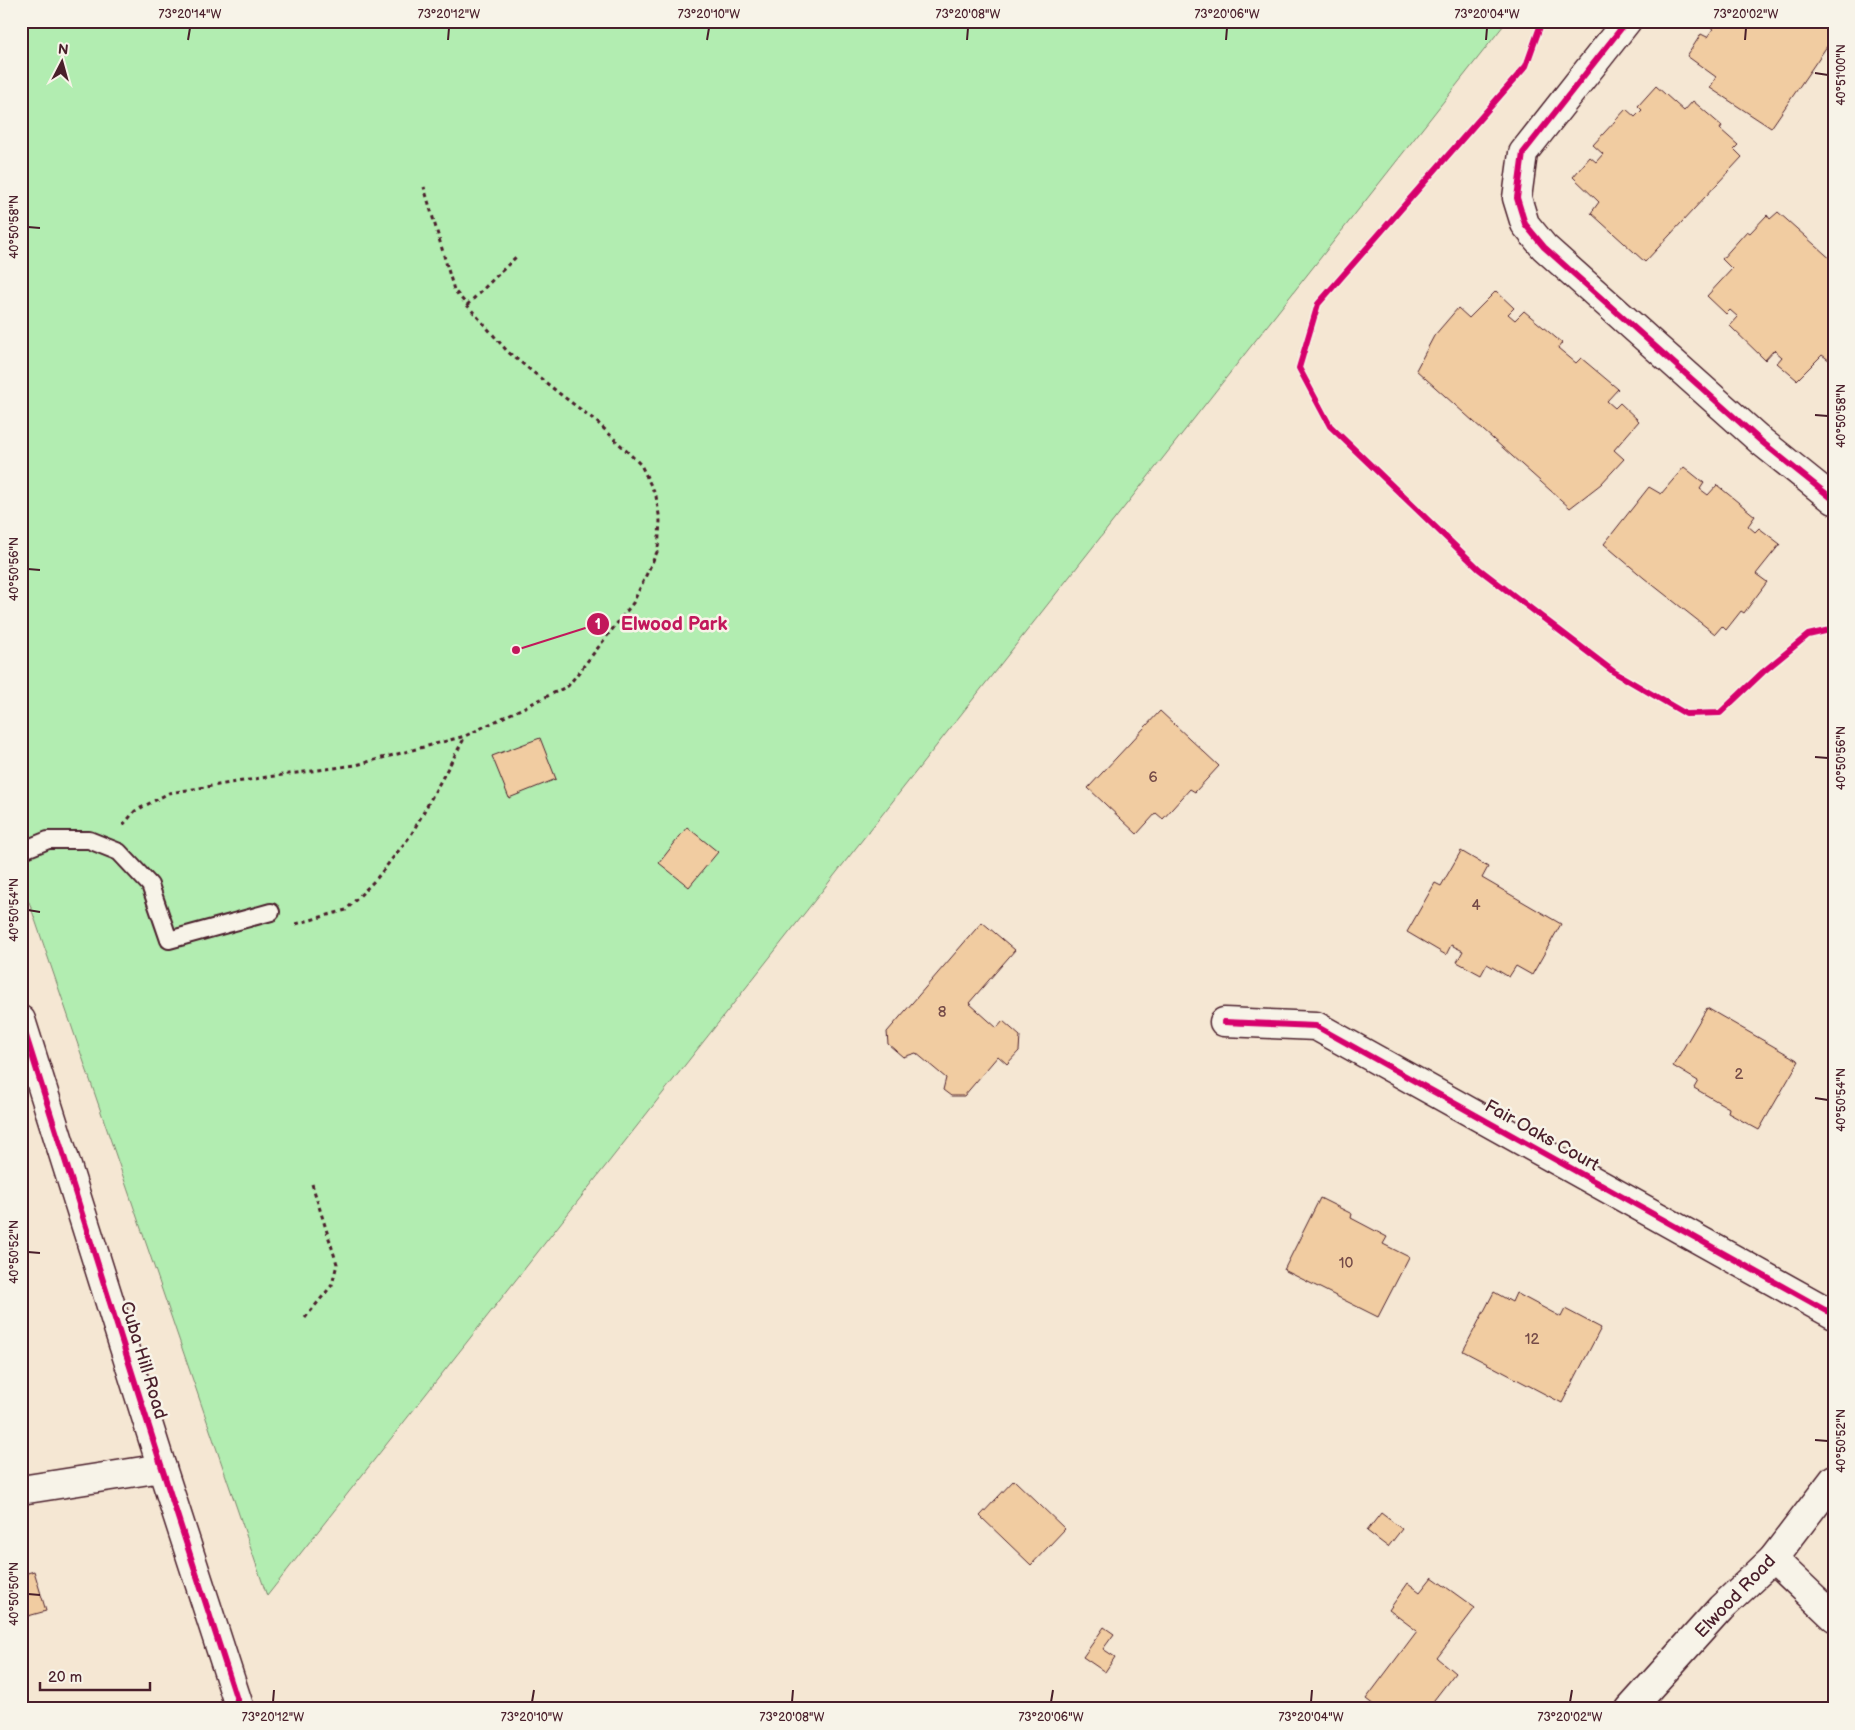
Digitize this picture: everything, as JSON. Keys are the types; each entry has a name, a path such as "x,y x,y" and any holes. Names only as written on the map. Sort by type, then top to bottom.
{"street":[{"path":"1626,21 1523,153 1517,198 1525,224 1544,247 1762,442 1834,500"},
{"name":"Cuba Hill Road","path":"21,1020 240,1709"},
{"name":"Fair Oaks Court","path":"1224,1022 1316,1026 1834,1315"},
{"path":"21,1490 162,1468"},
{"name":"Elwood Road","path":"1630,1709 1721,1608 1773,1559 1834,1479"},
{"path":"1773,1559 1834,1617"}],"lane":[{"path":"21,851 48,840 89,840 119,852 150,885 169,940 271,912"}],"path":[{"path":"105,846 134,811 169,793 356,765 465,736 568,686 633,603 658,550 660,521 656,496 641,465 596,421 508,352 454,290 424,187"},
{"path":"466,305 518,255"},
{"path":"294,925 346,910 377,878 411,835 465,736"},
{"path":"305,1318 332,1285 337,1264 312,1184"}],"green space":[{"path":"21,21 1507,21 267,1596 29,902 21,894"}],"building":[{"path":"1702,21 1834,21 1834,36 1771,128 1710,88 1716,77 1687,56 1701,34 1707,37 1713,29"},
{"path":"1656,86 1684,111 1693,101 1722,126 1720,129 1738,145 1734,149 1742,157 1645,262 1591,213 1599,202 1573,177 1590,157 1596,162 1603,154 1593,145 1626,109 1635,117 1642,110 1638,106"},
{"path":"1778,212 1834,262 1834,362 1822,355 1797,380 1777,363 1782,357 1774,350 1765,360 1730,326 1738,317 1730,310 1726,314 1707,296 1732,269 1722,259 1747,231 1750,233 1767,215 1770,219"},
{"path":"1496,291 1514,308 1508,314 1515,320 1524,311 1562,343 1558,348 1576,363 1581,358 1618,389 1607,401 1615,408 1620,403 1639,421 1614,450 1624,459 1601,484 1570,508 1416,370 1434,336 1458,308 1469,318"},
{"path":"1684,467 1704,483 1700,489 1708,495 1717,485 1755,516 1748,526 1755,532 1759,528 1780,544 1756,574 1767,582 1744,613 1741,611 1726,630 1722,626 1715,634 1604,544 1649,487 1661,494"},
{"path":"1160,711 1219,766 1195,792 1190,789 1163,819 1156,813 1137,834 1088,788"},
{"path":"540,738 556,779 509,798 492,756"},
{"path":"687,827 718,852 689,887 659,863"},
{"path":"1461,851 1488,867 1482,878 1561,924 1532,975 1516,966 1509,977 1487,964 1481,975 1457,962 1463,951 1451,945 1446,955 1407,932 1435,883 1441,886"},
{"path":"982,922 1015,950 969,1003 997,1028 1003,1021 1020,1036 1019,1051 1007,1064 998,1056 964,1096 951,1096 943,1090 946,1078 916,1053 903,1057 888,1044 887,1032"},
{"path":"1707,1008 1799,1061 1759,1130 1728,1113 1729,1108 1694,1088 1698,1081 1673,1066"},
{"path":"1320,1198 1352,1214 1351,1218 1387,1237 1383,1244 1409,1257 1378,1317 1284,1270"},
{"path":"1494,1292 1512,1302 1516,1293 1561,1317 1565,1309 1601,1328 1562,1403 1463,1351"},
{"path":"1014,1480 1065,1529 1031,1565 980,1516"},
{"path":"1381,1513 1402,1529 1388,1547 1367,1531"},
{"path":"34,1571 46,1611 21,1618 21,1575"},
{"path":"1432,1577 1475,1608 1437,1658 1455,1673 1427,1709 1379,1709 1366,1699 1417,1631 1389,1610 1408,1583 1420,1592"},
{"path":"1104,1627 1114,1634 1103,1649 1115,1657 1105,1672 1083,1657"}],"cycle path":[{"path":"1542,21 1526,66 1318,304 1299,368 1330,426 1479,569 1614,672 1686,714 1720,713 1763,672 1808,635 1834,629"},
{"path":"1627,21 1523,153 1517,198 1525,224 1544,247 1762,442 1834,500"},
{"path":"21,1020 240,1709"},
{"path":"1224,1022 1316,1026 1834,1315"}],"place":[{"name":"Elwood Park","path":"516,650"}]}
